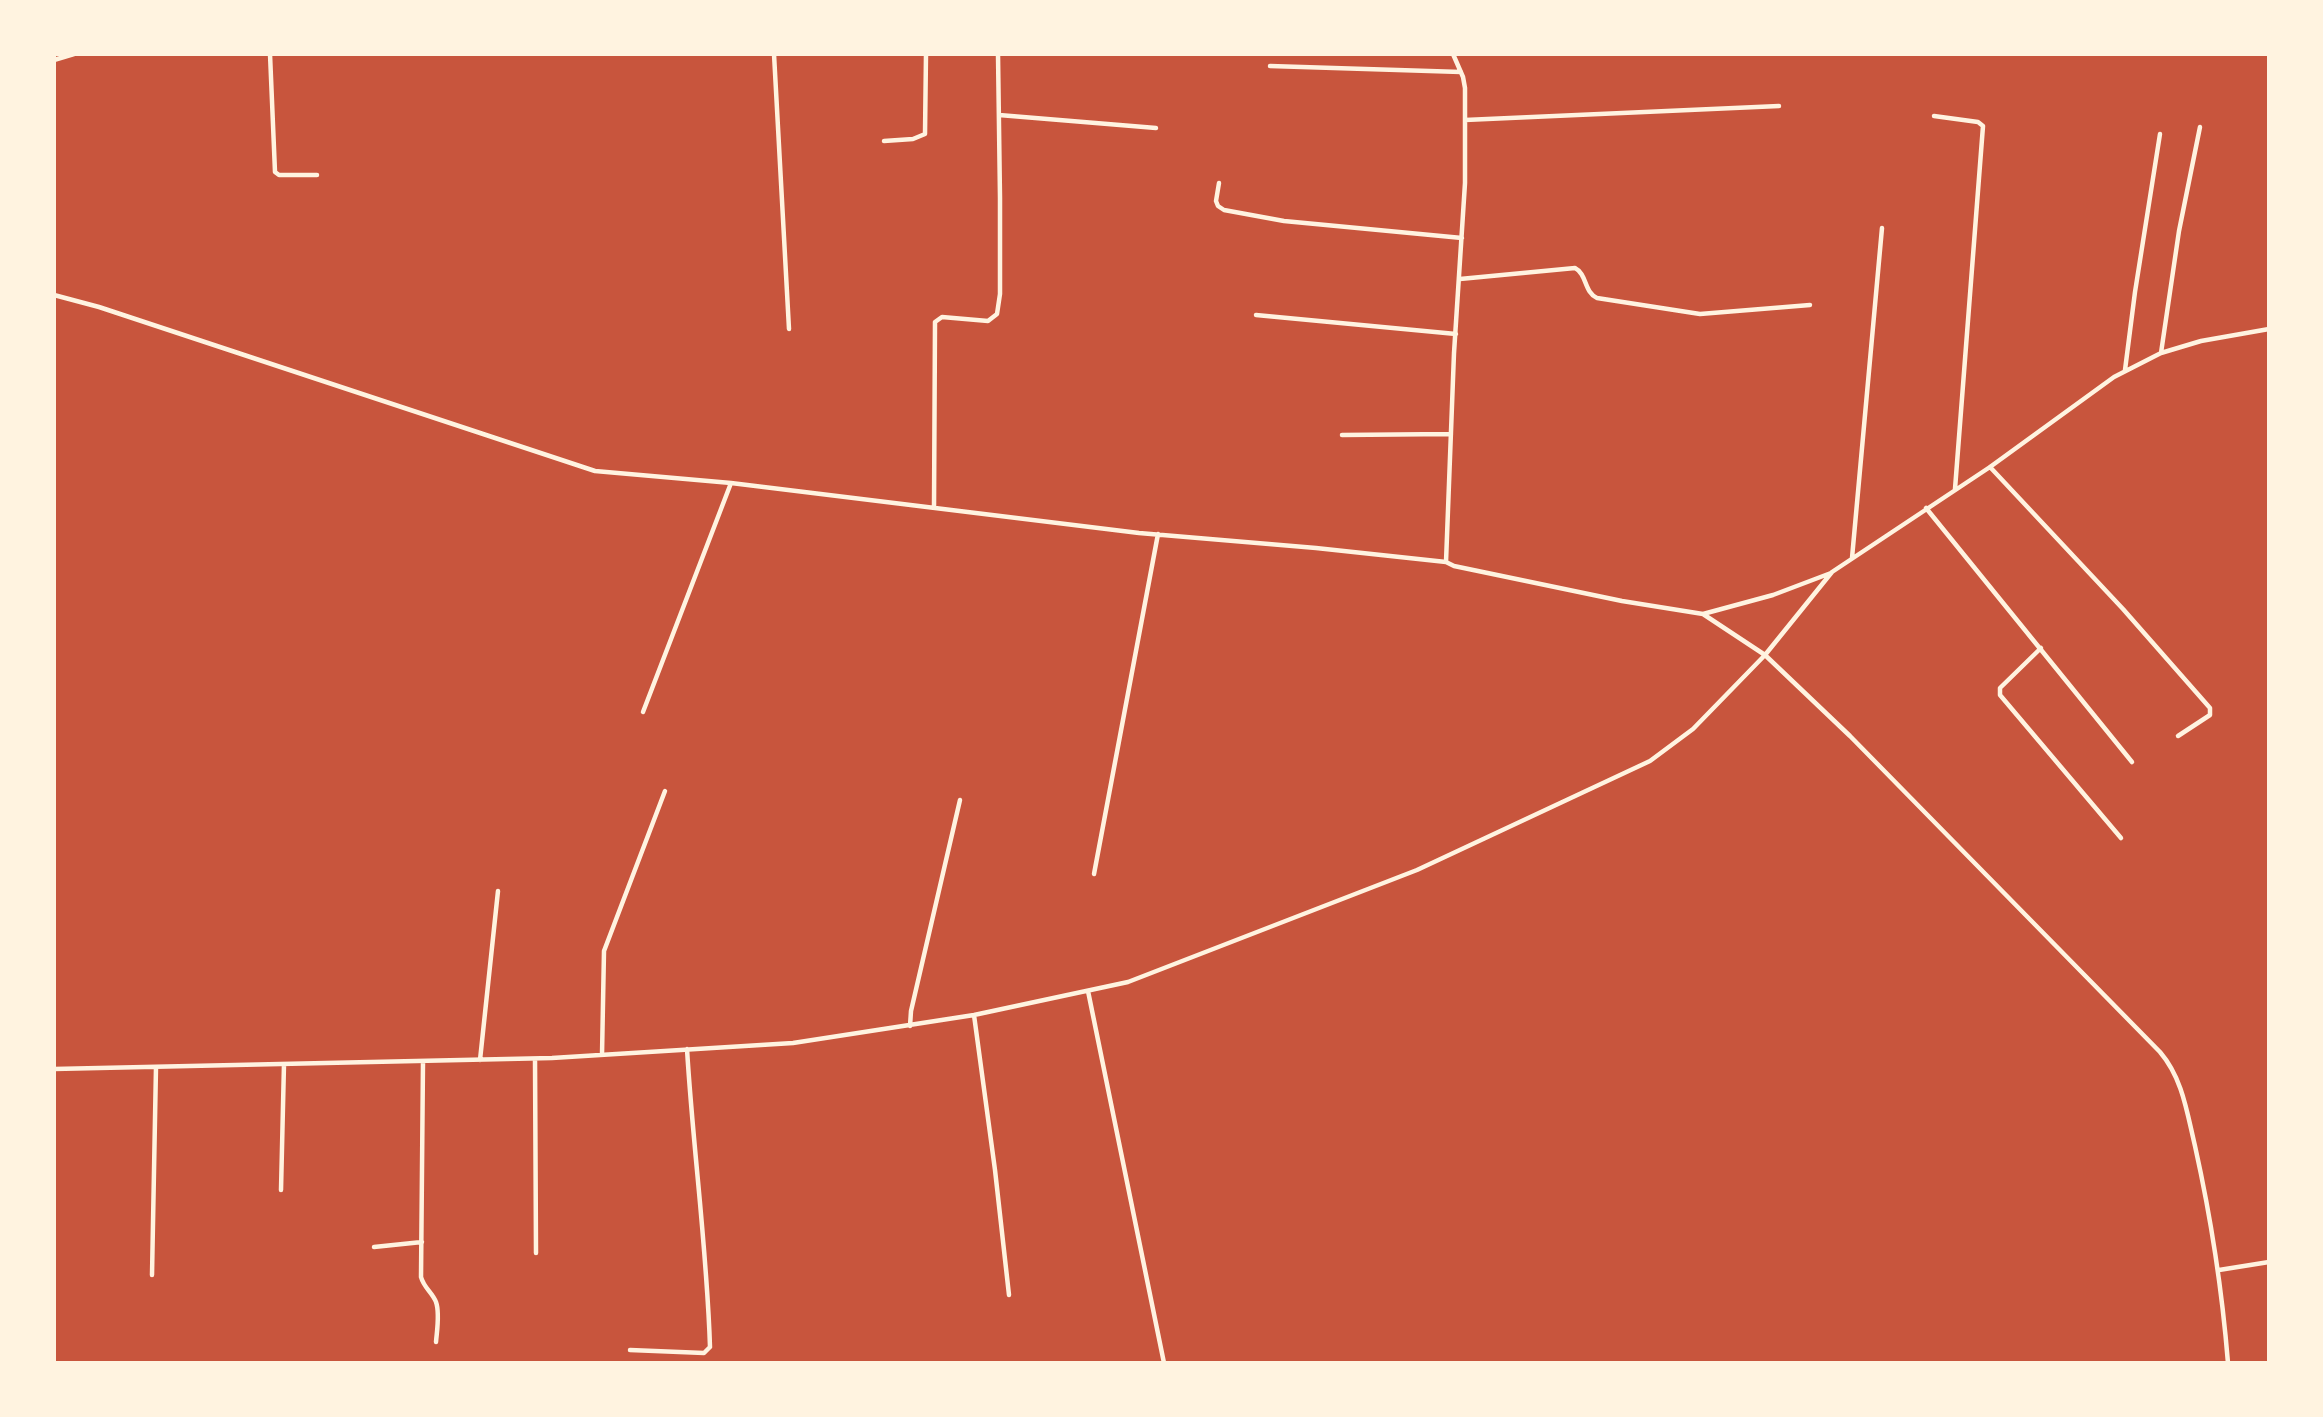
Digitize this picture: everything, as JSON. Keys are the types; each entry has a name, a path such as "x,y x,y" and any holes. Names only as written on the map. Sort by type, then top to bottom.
{"street":[{"path":"54,60 74,54"},
{"path":"271,54 275,172 279,175 317,175"},
{"path":"774,54 789,329"},
{"path":"884,141 913,139 925,134 926,54"},
{"path":"934,508 935,322 942,317 988,321 997,314 1000,266 998,54"},
{"path":"1446,562 1465,120 1465,88 1453,54"},
{"path":"1270,65 1461,72"},
{"path":"1465,120 1779,106"},
{"path":"999,115 1156,128"},
{"path":"1934,116 1983,125 1955,490"},
{"path":"2161,353 2179,231 2200,127"},
{"path":"2125,371 2160,134"},
{"path":"1219,183 1216,201 1224,210 1284,221 1462,238"},
{"path":"1852,559 1882,228"},
{"path":"1460,279 1575,268 1581,272 1590,293 1597,298 1700,314 1810,305"},
{"path":"54,295 99,307 583,467 627,475 731,483 1158,534 1446,562 1454,566 1622,601 1703,614 1765,655 1855,741 2170,1064 2183,1094 2203,1181 2219,1270 2228,1363"},
{"path":"1256,315 1456,334"},
{"path":"1703,614 1773,594 1832,572 1990,467 2125,371 2161,353 2201,341 2269,329"},
{"path":"1342,435 1451,433"},
{"path":"1990,467 2210,708 2210,715 2178,736"},
{"path":"643,712 731,483"},
{"path":"1926,508 2132,762"},
{"path":"1094,874 1158,534"},
{"path":"54,1069 536,1059 793,1043 974,1015 1128,982 1417,870 1650,761 1693,729 1765,655 1832,572"},
{"path":"2041,648 2000,688 2000,695 2121,838"},
{"path":"602,1055 604,951 665,791"},
{"path":"910,1026 960,800"},
{"path":"480,1060 498,891"},
{"path":"1088,991 1164,1363"},
{"path":"974,1015 996,1170 1009,1295"},
{"path":"630,1350 704,1353 710,1347 687,1049"},
{"path":"536,1059 536,1253"},
{"path":"423,1061 421,1277 437,1307 436,1342"},
{"path":"281,1189 284,1064"},
{"path":"152,1275 156,1067"},
{"path":"374,1247 422,1242"},
{"path":"2219,1270 2269,1262"}]}
